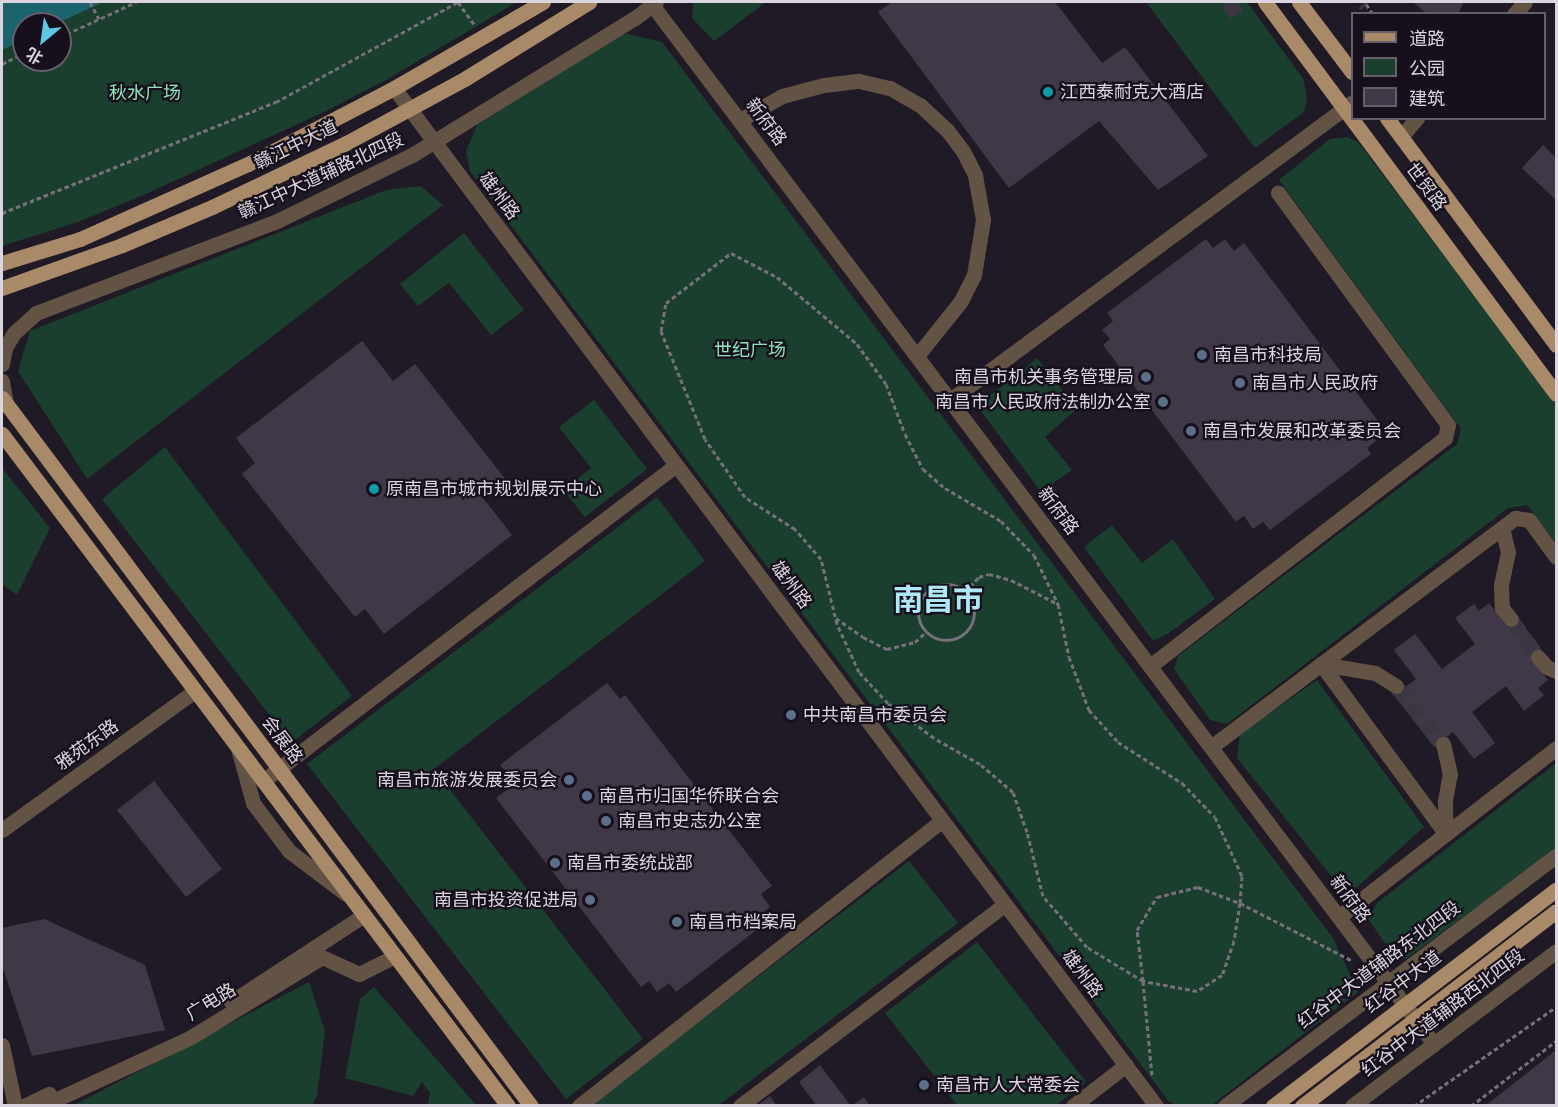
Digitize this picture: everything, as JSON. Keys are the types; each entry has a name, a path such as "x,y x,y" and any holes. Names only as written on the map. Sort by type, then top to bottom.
{"main road":[{"name":"赣江中大道","path":"2,263 90,234 248,164 394,88 543,2"},
{"name":"赣江中大道","path":"2,288 122,245 212,207 346,143 466,78 589,2"},
{"name":"世贸路","path":"1265,2 1348,107"},
{"path":"1299,2 1351,69"},
{"name":"世贸路","path":"1357,120 1557,394"},
{"name":"世贸路","path":"1388,120 1557,345"},
{"name":"会展路","path":"4,401 531,1106"},
{"path":"2,434 508,1106"},
{"name":"红谷中大道","path":"1273,1106 1557,890"},
{"name":"红谷中大道","path":"1302,1106 1557,911"}],"street":[{"name":"新府路","path":"653,2 1434,1044"},
{"name":"赣江中大道辅路北四段","path":"2,364 5,348 14,333 36,313 277,221 434,141 635,18 653,2"},
{"path":"740,120 782,96 824,84 859,81 890,88 920,105 947,130 963,151 975,175 983,220 974,275 961,301 917,356"},
{"name":"雄州路","path":"394,88 1151,1100"},
{"path":"950,400 1348,107"},
{"path":"1401,137 1415,120"},
{"path":"1150,666 1445,438 1448,425 1278,193"},
{"path":"2,381 4,401"},
{"path":"262,781 676,465"},
{"path":"1211,747 1515,518 1529,520 1557,557"},
{"path":"1502,528 1508,552 1501,585 1502,608 1511,620"},
{"path":"1538,657 1547,667 1557,671"},
{"path":"1321,664 1375,673 1396,686"},
{"path":"1321,664 1446,834"},
{"name":"雅苑东路","path":"2,830 195,691"},
{"path":"1443,744 1450,774 1445,801 1446,834"},
{"path":"237,748 253,803 289,851 350,897"},
{"path":"1339,918 1557,748"},
{"path":"579,1106 942,820"},
{"name":"红谷中大道辅路东北四段","path":"1225,1106 1557,856"},
{"path":"740,1106 1005,904"},
{"name":"广电路","path":"24,1106 190,1028 364,915"},
{"name":"红谷中大道辅路西北四段","path":"1352,1106 1557,951"},
{"name":"广电路","path":"42,1106 191,1037 322,957 359,974 395,956"},
{"path":"2,1045 15,1106"},
{"path":"1073,1106 1126,1065"}],"path":[{"path":"90,2 99,19"},
{"path":"72,31 136,2"},
{"path":"2,213 276,102 458,2 476,26"},
{"path":"1366,4 1372,12"},
{"path":"731,253 777,277 857,344 886,384 905,434 923,469 945,488 1001,521 1034,555 1058,604 1069,657 1089,710 1118,742 1182,783 1215,817 1242,876 1234,941 1222,975 1197,991 1143,981 1087,947 1043,896 1027,832 1013,792 980,764 934,738 888,703 859,672 836,617 821,559 795,529 745,497 705,439 661,331 666,303 731,253"},
{"path":"965,591 979,577 988,574 1011,580 1058,604"},
{"path":"954,585 965,591 972,601 974,612 969,629 960,637 948,640 938,640 926,632 917,613 925,593 934,586 954,585"},
{"path":"836,617 863,637 887,649 915,642 926,632"},
{"path":"1151,1100 1153,1091 1137,930 1157,897 1198,887 1240,903 1355,963 1368,956"},
{"path":"1414,1106 1557,1007"},
{"path":"1471,1106 1557,1041"}],"green space":[{"name":"秋水广场","path":"2,2 517,2 386,80 324,112 146,194 78,222 2,246"},
{"path":"693,2 766,2 714,41 692,18"},
{"path":"1146,2 1247,2 1304,80 1307,102 1303,113 1255,148"},
{"name":"世纪广场","path":"624,33 662,42 1333,938 1358,992 1212,1105 1177,1105 1169,1102 470,171 466,151 477,125"},
{"path":"1347,137 1358,142 1556,404 1556,543 1527,505 1508,508 1227,724 1210,720 1174,669 1178,656 1457,444 1461,429 1279,180 1330,139"},
{"path":"421,186 443,205 87,479 18,371 30,331 386,190"},
{"path":"464,233 524,310 491,335 449,283 418,306 400,284"},
{"path":"1037,358 1077,409 1045,437 1072,470 1041,492 977,406"},
{"path":"594,400 647,469 585,517 563,490 591,468 559,427"},
{"path":"165,447 352,696 291,743 102,499"},
{"path":"2,468 50,528 17,595 2,584"},
{"path":"657,497 705,561 434,769 643,1039 566,1099 307,764"},
{"path":"1112,525 1142,563 1173,539 1215,599 1169,633 1153,641 1084,547"},
{"path":"1317,680 1424,827 1357,887 1340,887 1237,758 1240,734"},
{"path":"1556,763 1556,849 1406,959 1394,956 1368,919 1377,903"},
{"path":"909,861 958,923 719,1105 589,1106"},
{"path":"977,942 1086,1082 1056,1105 957,1105 885,1013"},
{"path":"309,982 325,1031 317,1096 312,1105 72,1106"},
{"path":"374,987 476,1105 428,1105 430,1093 422,1082 413,1096 345,1078 360,999"}],"water":[{"path":"2,2 103,2 72,17 72,12 12,12 12,45 2,50"}],"building":[{"name":"江西泰耐克大酒店","path":"892,2 1055,2 1102,63 1125,47 1208,156 1158,190 1099,121 1009,188 878,12"},
{"path":"1413,2 1464,2 1459,12 1425,12"},
{"path":"1543,145 1556,158 1556,200 1522,168"},
{"name":"南昌市人民政府","path":"1206,239 1213,248 1225,239 1234,251 1244,243 1378,421 1367,429 1376,441 1367,448 1371,454 1270,530 1263,522 1253,529 1244,516 1236,522 1103,345 1110,339 1102,330 1113,321 1107,313"},
{"name":"原南昌市城市规划展示中心","path":"362,341 393,381 415,364 506,480 483,498 512,535 384,634 365,609 355,617 242,474 255,463 236,438"},
{"path":"1489,603 1507,626 1518,618 1542,650 1532,658 1548,680 1538,688 1544,695 1524,711 1506,686 1472,712 1495,743 1474,759 1453,732 1434,747 1394,695 1416,679 1394,650 1415,634 1442,669 1475,644 1455,618 1474,604 1479,611"},
{"path":"607,683 620,699 625,695 772,886 761,894 770,907 761,914 767,922 676,992 669,983 657,992 649,981 641,987 496,798 515,784 500,765"},
{"path":"154,781 222,869 186,897 117,810"},
{"path":"44,919 145,965 165,1030 32,1056 2,965 2,928"},
{"path":"1556,1050 1556,1106 1485,1106"},
{"path":"820,1065 851,1106 817,1106 799,1082"},
{"path":"770,1096 777,1106 757,1106"},
{"path":"864,1097 870,1106 852,1106"}],"tunnel":[{"path":"1228,2 1241,19"},
{"path":"1511,619 1538,657"},
{"path":"1396,686 1443,744"}],"place":[{"name":"江西泰耐克大酒店","path":"1048,92"},
{"name":"南昌市科技局","path":"1202,355"},
{"name":"南昌市机关事务管理局","path":"1146,377"},
{"name":"南昌市人民政府","path":"1240,383"},
{"name":"南昌市人民政府法制办公室","path":"1163,402"},
{"name":"南昌市发展和改革委员会","path":"1191,431"},
{"name":"原南昌市城市规划展示中心","path":"374,489"},
{"name":"中共南昌市委员会","path":"791,715"},
{"name":"南昌市旅游发展委员会","path":"569,780"},
{"name":"南昌市归国华侨联合会","path":"587,796"},
{"name":"南昌市史志办公室","path":"606,821"},
{"name":"南昌市委统战部","path":"555,863"},
{"name":"南昌市投资促进局","path":"590,900"},
{"name":"南昌市档案局","path":"677,922"},
{"name":"南昌市人大常委会","path":"924,1085"}],"district":[{"name":"南昌市","path":"938,599"}]}
